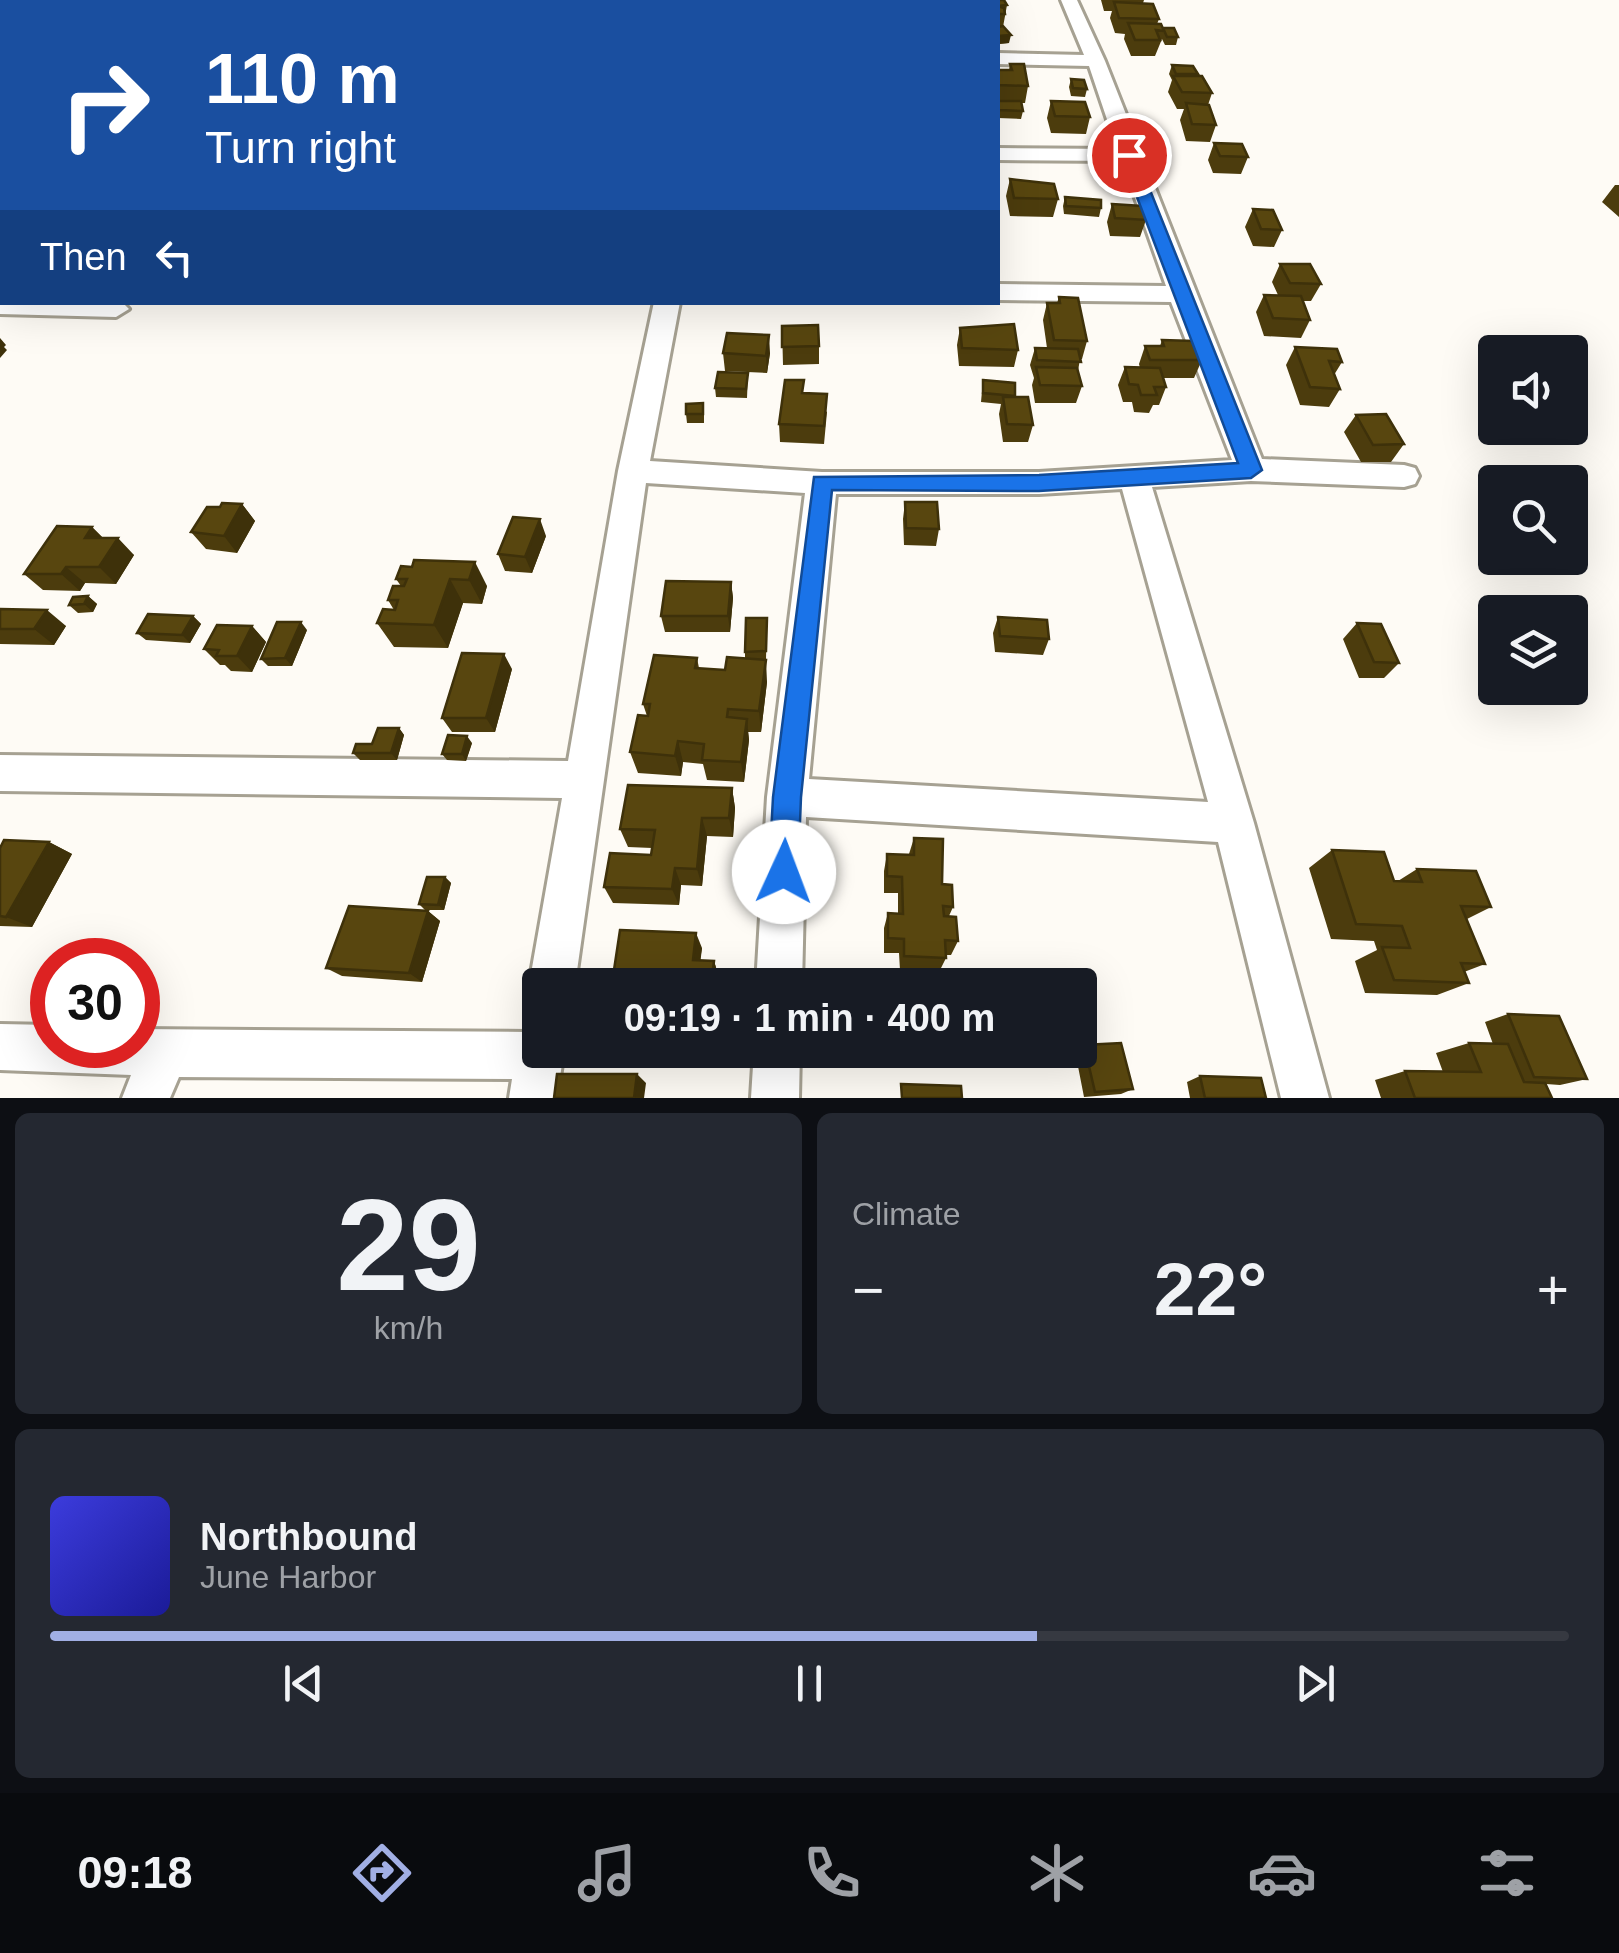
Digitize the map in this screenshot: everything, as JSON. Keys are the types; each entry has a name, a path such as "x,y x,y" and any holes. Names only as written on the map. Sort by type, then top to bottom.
{"street":[{"path":"1069,0 1096,61 1180,294 1251,470"},
{"path":"1000,59 1096,61"},
{"path":"1000,154 1129,155"},
{"path":"1000,292 1180,294"},
{"path":"555,968 633,470 665,305"},
{"path":"0,306 116,309"},
{"path":"633,470 822,482 1039,483 1251,470 1404,476"},
{"path":"1133,475 1234,822 1304,1098"},
{"path":"781,968 787,797 822,482"},
{"path":"0,773 587,780"},
{"path":"787,797 1234,822"},
{"path":"0,1047 522,1067"},
{"path":"146,1098 165,1053"},
{"path":"775,1098 776,1068"}],"building":[{"path":"1114,2 1153,4 1159,19 1119,18"},
{"path":"1128,23 1161,24 1164,31 1156,30 1160,40 1135,40"},
{"path":"1003,26 1011,35 1000,36"},
{"path":"1163,28 1174,28 1178,37 1167,37"},
{"path":"1010,64 1024,64 1028,86 1000,85 1000,70 1012,70"},
{"path":"1172,65 1193,66 1198,74 1176,74"},
{"path":"1173,76 1202,76 1212,93 1182,92"},
{"path":"1071,79 1084,80 1087,89 1073,88"},
{"path":"1000,101 1021,101 1023,111 1000,110"},
{"path":"1051,101 1085,102 1090,117 1055,116"},
{"path":"1186,103 1209,105 1216,125 1192,124"},
{"path":"1214,143 1242,144 1248,157 1220,156"},
{"path":"1010,179 1054,184 1058,199 1014,198"},
{"path":"1065,197 1101,200 1101,208 1066,206"},
{"path":"1112,204 1142,206 1146,220 1115,218"},
{"path":"1253,209 1273,210 1282,230 1261,229"},
{"path":"1280,264 1310,264 1321,284 1290,283"},
{"path":"1264,295 1301,296 1310,320 1273,318"},
{"path":"1059,297 1078,298 1087,341 1054,340 1047,303 1060,303"},
{"path":"1014,324 1018,350 962,348 960,328"},
{"path":"818,325 819,346 782,347 782,326"},
{"path":"727,333 769,335 766,356 723,353"},
{"path":"1162,340 1194,341 1202,360 1150,360 1145,346 1164,346"},
{"path":"1295,347 1337,349 1342,362 1329,361 1340,389 1310,387"},
{"path":"1035,348 1078,349 1081,362 1037,360"},
{"path":"1036,367 1077,368 1082,386 1040,385"},
{"path":"1125,367 1160,368 1166,387 1154,387 1157,395 1141,395 1138,385 1129,384"},
{"path":"718,372 748,373 746,389 715,388"},
{"path":"785,380 804,380 802,393 827,394 824,426 779,424"},
{"path":"983,380 1015,383 1015,396 983,393"},
{"path":"1003,397 1028,397 1033,425 1007,424"},
{"path":"703,403 703,414 686,414 686,404"},
{"path":"1386,414 1404,444 1373,445 1356,415"},
{"path":"905,502 937,502 939,529 906,528"},
{"path":"222,503 242,504 224,536 191,532 207,507 220,507"},
{"path":"513,517 540,519 525,557 498,554"},
{"path":"57,526 92,527 85,538 118,538 99,567 66,567 61,574 24,574"},
{"path":"414,560 475,562 469,580 450,579 434,625 377,623 383,609 395,610 398,600 388,600 393,586 404,586 407,579 396,579 401,566 412,567"},
{"path":"666,581 731,582 728,616 661,616"},
{"path":"88,596 84,604 69,605 73,597"},
{"path":"0,609 47,610 34,629 0,629"},
{"path":"148,614 193,616 182,635 137,633"},
{"path":"998,617 1047,620 1049,639 1000,636"},
{"path":"746,618 767,618 766,651 745,652"},
{"path":"277,622 301,622 285,658 261,659"},
{"path":"1357,623 1381,624 1399,663 1374,662"},
{"path":"217,625 252,626 237,656 216,656 219,650 204,649"},
{"path":"462,653 504,654 486,718 442,718"},
{"path":"654,655 697,658 695,668 725,670 727,657 766,660 759,711 728,709 727,717 747,719 741,762 702,760 704,744 678,741 675,756 630,752 638,715 648,716 650,704 643,704"},
{"path":"378,728 399,728 391,753 353,753 356,744 372,744"},
{"path":"448,735 467,736 462,754 442,754"},
{"path":"628,785 732,788 729,818 702,818 697,869 675,868 672,889 604,887 610,853 651,855 655,830 620,829"},
{"path":"914,838 943,839 942,884 952,885 953,907 943,906 944,916 956,917 958,941 945,940 946,958 904,956 904,939 888,938 888,913 903,914 902,877 887,876 887,854 914,855"},
{"path":"4,840 49,842 6,917 0,916 0,848"},
{"path":"1332,850 1384,852 1394,881 1422,882 1417,869 1476,871 1491,907 1461,906 1485,964 1461,963 1469,983 1394,980 1382,947 1410,948 1402,926 1356,924"},
{"path":"427,877 445,877 438,905 419,904"},
{"path":"349,906 428,911 409,973 326,968"},
{"path":"620,930 696,933 693,960 714,961 713,968 614,968"},
{"path":"1508,1014 1559,1016 1587,1079 1534,1077"},
{"path":"1121,1043 1133,1089 1095,1092 1089,1068 1097,1068 1097,1044"},
{"path":"1469,1043 1508,1044 1524,1082 1545,1083 1552,1098 1415,1098 1405,1071 1481,1072"},
{"path":"557,1074 637,1074 634,1098 554,1098"},
{"path":"1200,1076 1261,1078 1266,1098 1205,1098"},
{"path":"901,1084 961,1086 962,1098 902,1098"}],"route":[{"path":"784,872 787,797 822,482 1039,483 1251,470 1129,155"}]}
